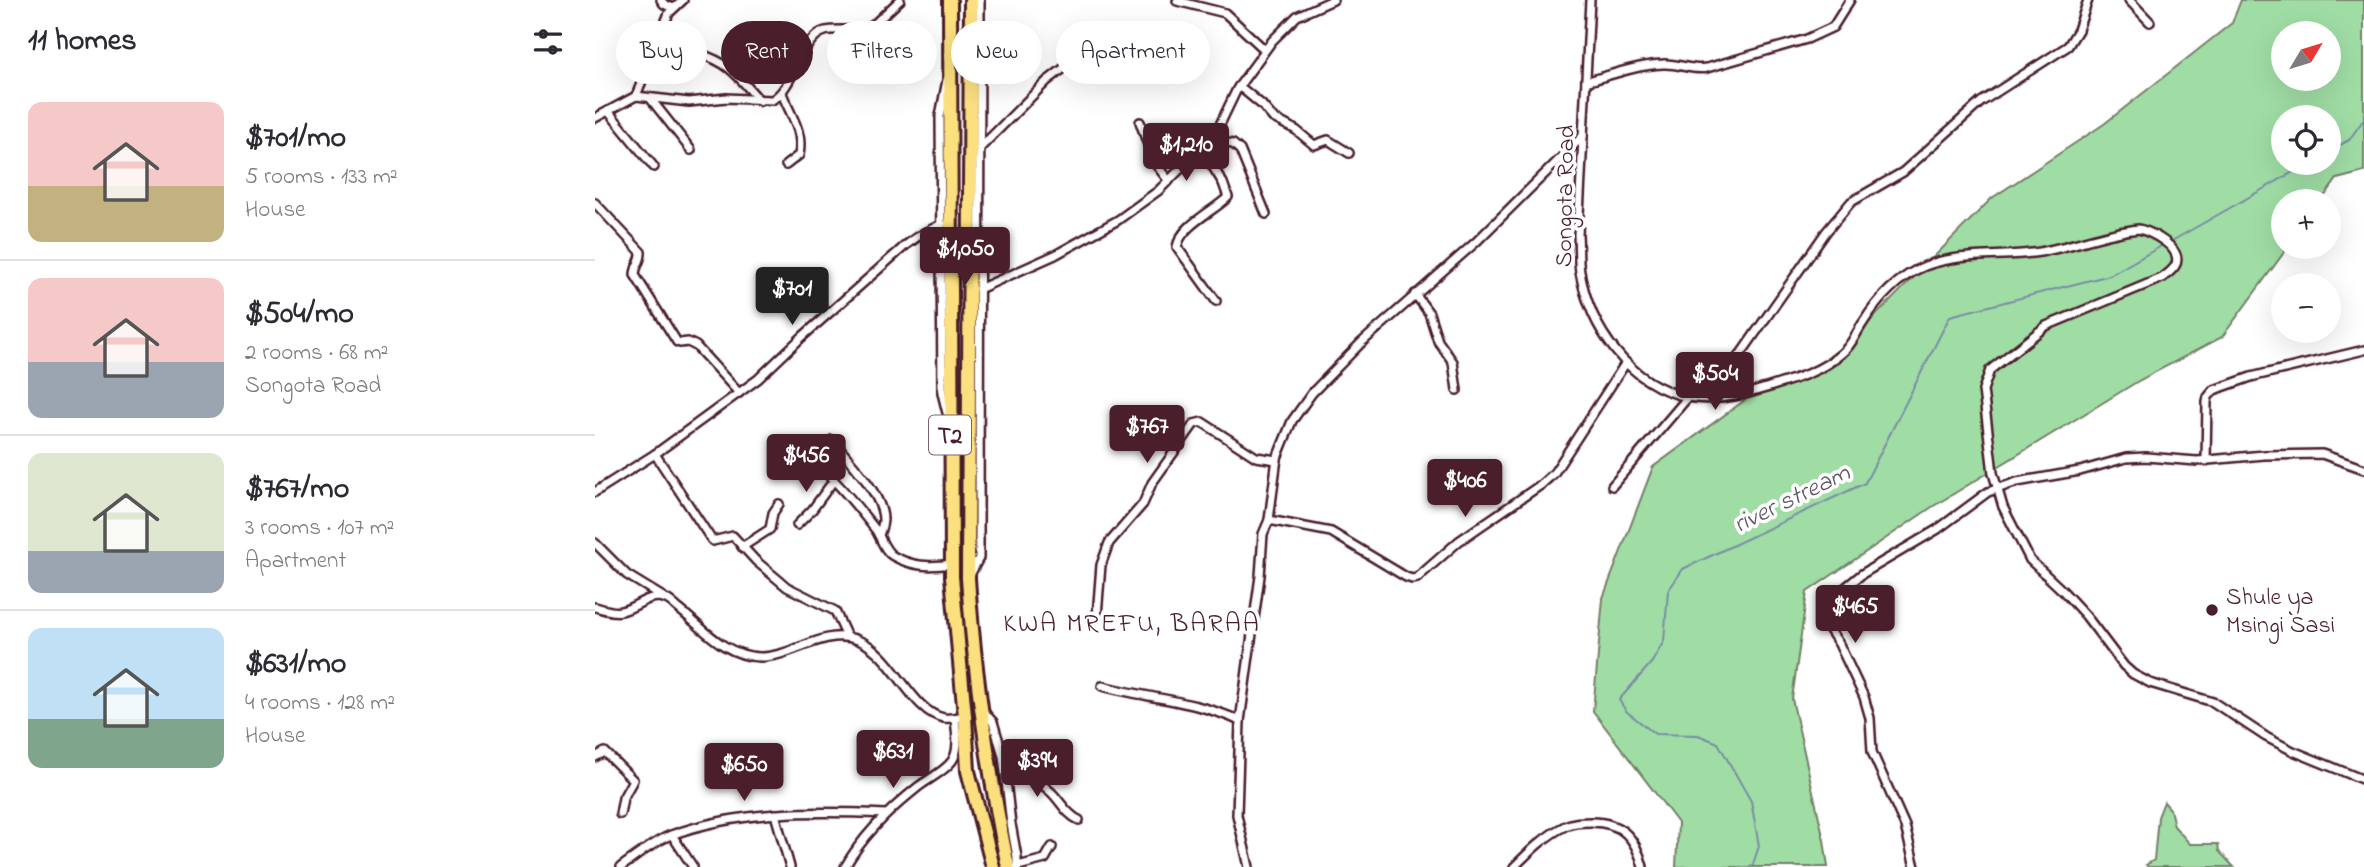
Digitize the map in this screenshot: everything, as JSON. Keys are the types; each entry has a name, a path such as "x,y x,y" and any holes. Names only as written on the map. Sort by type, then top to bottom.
{"highway":[{"name":"T2","path":"950,0 951,564 960,717 968,771 993,867"},
{"name":"T2","path":"971,0 968,578 973,647 996,810 1014,866"},
{"path":"950,421 969,423"},
{"path":"950,476 970,478"}],"street":[{"path":"661,0 673,8"},
{"path":"636,96 666,22 673,8 683,0"},
{"path":"595,118 636,96 689,102 726,98 772,100 782,93 818,34 827,30 869,29 900,0"},
{"path":"968,578 979,558 980,0"},
{"path":"979,289 1055,255 1118,220 1158,191 1210,140 1221,125 1239,86 1265,50 1297,16 1333,0"},
{"name":"Songota Road","path":"1590,0 1578,234 1580,271 1594,315 1609,342 1625,364 1665,390 1688,397 1737,397 1802,377 1845,352 1863,322 1885,295 1900,281 1924,267 1982,254 2040,252 2138,229 2152,232 2167,244 2176,260 2175,266 2162,278 2046,326 1990,370 1983,390 1990,455 1997,488"},
{"path":"1586,82 1661,64 1696,70 1780,47 1833,27 1850,0"},
{"path":"1710,398 1826,232 1851,202 1903,172 1981,102 2068,46 2078,30 2088,0"},
{"path":"2129,0 2150,22"},
{"path":"1177,1 1225,13 1265,50"},
{"path":"707,56 729,66 760,101"},
{"path":"949,69 940,116 942,393 950,421"},
{"path":"980,148 1056,76"},
{"path":"1239,86 1273,118 1296,130 1314,145 1328,140 1349,153"},
{"path":"782,93 800,135 799,155 786,165"},
{"path":"650,97 691,150"},
{"path":"608,111 654,167"},
{"path":"1140,122 1154,162 1168,181"},
{"path":"1249,867 1237,815 1240,721 1259,590 1263,534 1269,520 1277,460 1292,421 1313,393 1361,343 1476,242 1583,136"},
{"path":"1210,140 1233,144 1240,149 1266,214"},
{"path":"1202,149 1223,183 1228,197 1189,228 1178,241 1177,247 1216,300"},
{"path":"595,203 641,252 635,275 677,341 680,344 688,342 696,346 739,393"},
{"path":"595,492 655,454 739,393 774,365 906,245 920,234 942,224"},
{"path":"1415,294 1429,313 1438,341 1453,362 1457,390"},
{"path":"2206,461 2207,402 2214,390 2251,377 2364,350"},
{"path":"1269,520 1331,532 1406,577 1417,578 1459,541 1548,479 1568,453 1625,364"},
{"path":"1612,486 1688,397"},
{"path":"1097,616 1101,565 1109,543 1143,504 1156,476 1194,424 1202,422 1256,457 1277,460"},
{"path":"832,440 863,478 881,509 883,523 879,535"},
{"path":"794,449 807,456 847,493 879,535 889,553 917,566 951,564"},
{"path":"655,454 711,540 730,536 787,587 835,611 847,637"},
{"path":"1915,867 1905,826 1873,752 1870,718 1864,697 1843,651 1824,619 1840,592 1862,574 1938,529 1988,492 2017,482 2080,471 2126,458 2206,461 2275,454 2322,454 2364,469"},
{"path":"797,525 834,480"},
{"path":"1997,488 2009,521 2030,560 2063,591 2133,674 2150,683 2213,702 2266,737 2293,751 2364,780"},
{"path":"742,547 770,529 773,513 779,505"},
{"path":"595,543 627,576 666,600 725,647 754,656 771,656 826,639 847,637 871,646 928,710 944,718 960,717 952,761 887,814 861,843 845,867"},
{"path":"595,607 618,611 652,597 666,600"},
{"path":"1102,686 1217,711 1240,721"},
{"path":"981,709 993,722 1003,755 1014,866 1045,859 1052,847"},
{"path":"595,757 605,752 632,777 633,783 624,798 620,814"},
{"path":"1003,755 1040,782 1079,820"},
{"path":"621,867 672,835 713,823 775,814 887,814"},
{"path":"775,814 790,867"},
{"path":"1514,867 1559,830 1578,822 1608,822 1621,828 1634,845 1643,867"},
{"path":"672,835 693,867"}],"green space":[{"path":"2241,0 2364,0 2364,172 2337,179 2330,189 2271,189 2271,259 2279,259 2222,337 2140,380 1932,507 1807,592 1792,699 1828,867 1676,867 1678,823 1593,711 1603,598 1653,467 1759,390 1830,362 1992,198 2104,124 2232,23"},
{"path":"2164,802 2170,809 2174,826 2190,844 2218,844 2219,851 2234,867 2148,867 2146,865 2154,860 2158,817"}],"waterway":[{"name":"river stream","path":"2341,144 2349,140 2364,119"},
{"name":"river stream","path":"2170,242 2288,175"},
{"name":"river stream","path":"1752,867 1759,846 1751,801 1718,743 1698,735 1655,734 1626,711 1619,700 1652,662 1664,641 1668,591 1683,569 1865,483 1950,316 2110,275 2165,244"}],"place":[{"name":"Shule ya Msingi Sasi","path":"2212,610"}],"district":[{"name":"KWA MREFU, BARAA","path":"1132,622"}]}
